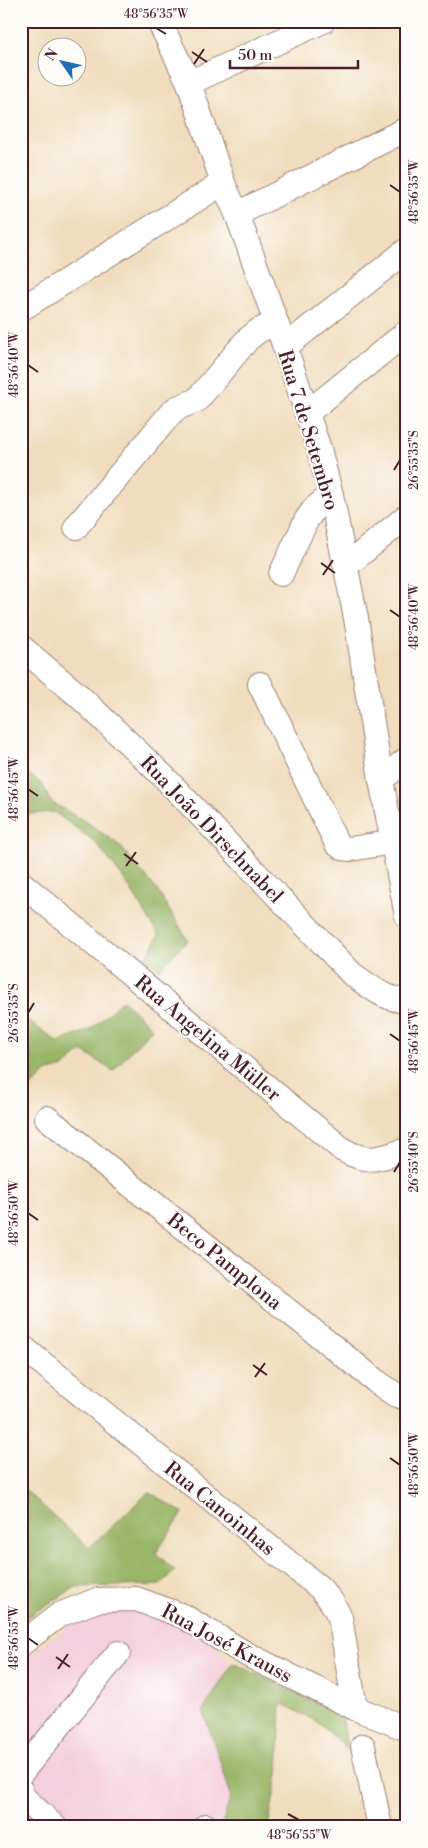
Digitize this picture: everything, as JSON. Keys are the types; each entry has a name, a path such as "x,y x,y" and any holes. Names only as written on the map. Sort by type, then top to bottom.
{"street":[{"path":"189,83 323,21"},
{"name":"Rua 7 de Setembro","path":"164,24 189,83 285,347 319,449 331,495 356,618 381,780 407,916"},
{"path":"236,214 407,129"},
{"path":"22,309 224,183"},
{"path":"285,347 407,250"},
{"path":"76,527 171,413 177,408 197,400 247,340 258,331 276,323"},
{"path":"307,413 407,332"},
{"path":"281,574 307,519 315,508 331,495"},
{"path":"346,566 407,516"},
{"name":"Rua João Dirschnabel","path":"21,647 66,684 165,778 352,974 377,992 407,1001"},
{"path":"260,684 337,844 343,848 350,849 392,842"},
{"path":"381,780 407,759"},
{"name":"Rua Angelina Müller","path":"21,882 343,1150 359,1159 373,1160 407,1150"},
{"name":"Beco Pamplona","path":"47,1118 377,1382 396,1394 407,1398"},
{"name":"Rua Canoinhas","path":"21,1346 320,1588 340,1616 355,1708"},
{"name":"Rua José Krauss","path":"21,1644 59,1615 96,1600 136,1598 183,1616 248,1655 355,1708 407,1729"},
{"path":"21,1773 118,1653"},
{"path":"363,1746 380,1827"},
{"path":"21,1791 23,1797 54,1827"}],"shaded area":[{"path":"140,1604 185,1623 233,1663 203,1710 231,1795 221,1827 21,1827 21,1663 67,1627 98,1612"}],"green space":[{"path":"21,769 42,784 51,802 88,823 119,845 157,890 188,940 159,969 146,958 159,935 124,879 95,842 54,812 28,814 21,819"},
{"path":"123,1000 152,1028 113,1071 82,1051 64,1067 46,1072 21,1098 21,1016 58,1042 90,1030"},
{"path":"21,1486 89,1548 149,1492 183,1513 156,1553 175,1571 160,1585 76,1587 22,1620"},
{"path":"233,1663 342,1714 347,1748 316,1721 281,1703 278,1774 268,1827 221,1827 231,1795 203,1710"}]}
